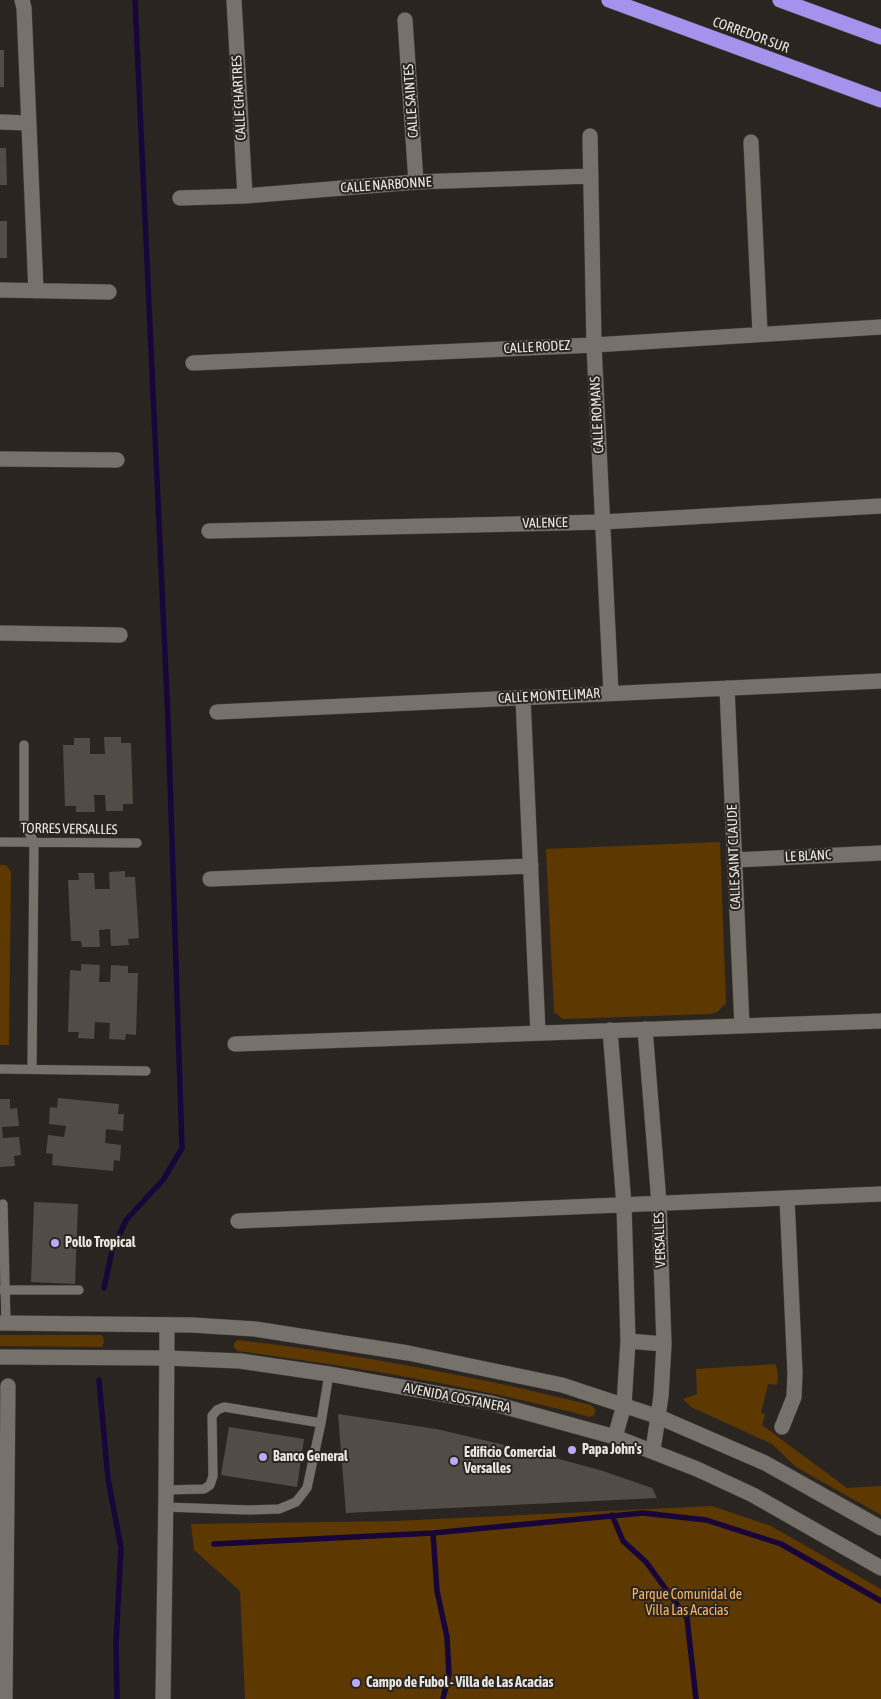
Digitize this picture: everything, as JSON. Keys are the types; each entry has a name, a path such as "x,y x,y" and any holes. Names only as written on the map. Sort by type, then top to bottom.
{"highway":[{"name":"CORREDOR SUR","path":"609,0 881,100"},
{"path":"780,0 881,37"}],"street":[{"path":"22,0 24,8 36,291"},
{"name":"CALLE CHARTRES","path":"234,0 244,196"},
{"name":"CALLE SAINTES","path":"405,20 416,182"},
{"path":"0,122 29,123"},
{"name":"CALLE ROMANS","path":"590,136 594,345 611,693"},
{"path":"751,142 760,333"},
{"name":"CALLE NARBONNE","path":"180,198 244,196 416,182 592,176"},
{"path":"0,290 109,292"},
{"name":"CALLE RODEZ","path":"193,363 594,345 760,333 881,327"},
{"path":"0,459 117,460"},
{"name":"VALENCE","path":"209,531 603,522 881,506"},
{"path":"0,633 120,635"},
{"name":"CALLE MONTELIMAR","path":"217,712 881,681"},
{"name":"CALLE SAINT CLAUDE","path":"727,688 742,1026"},
{"path":"523,698 538,1033"},
{"name":"LE BLANC","path":"734,860 881,853"},
{"path":"210,879 531,866"},
{"path":"236,1044 881,1021"},
{"name":"VERSALLES","path":"645,1029 658,1203 664,1344 664,1370 653,1450"},
{"path":"610,1030 624,1205 628,1341 624,1405 615,1437"},
{"path":"238,1221 881,1194"},
{"path":"782,1427 794,1398 795,1373 787,1198"},
{"path":"3,1323 167,1325 255,1329 408,1353 562,1385 659,1416 765,1463 881,1528"},
{"path":"163,1699 167,1325"},
{"path":"628,1341 664,1344"},
{"name":"AVENIDA COSTANERA","path":"0,1357 167,1358 240,1361 329,1374 491,1403 615,1437 653,1450 753,1494 881,1568"},
{"path":"5,1699 3,1619 4,1472 8,1386"}],"lane":[{"path":"24,745 24,823 34,842 32,1069"},
{"name":"TORRES VERSALLES","path":"0,842 137,843"},
{"path":"0,1069 146,1071"},
{"path":"3,1204 3,1323"},
{"path":"2,1290 79,1290"},
{"path":"166,1507 248,1510 279,1509 296,1502 307,1488 329,1374"},
{"path":"166,1490 204,1489 210,1485 213,1476 212,1416 217,1410 224,1407 321,1423"}],"green space":[{"path":"720,842 726,1003 717,1012 710,1014 563,1019 554,1012 546,849"},
{"path":"0,865 6,865 11,872 9,1045 0,1045"},
{"path":"0,1335 101,1335 104,1342 102,1347 0,1346"},
{"path":"238,1340 327,1352 460,1375 591,1405 596,1410 594,1415 590,1417 503,1396 415,1378 238,1351 234,1348 234,1343"},
{"path":"776,1364 777,1385 768,1384 761,1413 765,1414 762,1425 847,1488 881,1486 881,1515 796,1467 772,1444 691,1407 683,1399 697,1394 696,1369"},
{"name":"Parque Comunidal de Villa Las Acacias","path":"712,1506 771,1526 881,1589 881,1699 245,1699 240,1591 194,1550 191,1524 396,1521"}],"building":[{"path":"0,50 4,50 4,87 0,87"},
{"path":"0,148 6,148 7,185 0,185"},
{"path":"0,221 7,221 7,258 0,258"},
{"path":"104,737 121,737 121,743 131,743 133,804 123,804 123,811 106,811 105,795 94,795 95,812 76,812 76,806 65,806 63,745 74,745 74,738 90,738 90,754 105,754"},
{"path":"125,871 125,877 135,877 139,938 128,939 129,945 111,946 110,929 99,930 100,947 82,947 81,941 71,941 68,880 79,880 78,873 94,873 95,889 110,889 109,872"},
{"path":"81,964 100,965 99,982 110,982 111,965 128,966 128,973 138,973 136,1035 126,1034 125,1040 109,1039 110,1023 95,1022 94,1039 78,1038 79,1032 68,1032 70,970 81,971"},
{"path":"58,1098 119,1104 118,1114 124,1114 123,1131 106,1129 105,1143 121,1145 120,1161 114,1160 113,1171 52,1165 53,1154 46,1153 48,1135 64,1137 66,1126 49,1124 50,1107 57,1108"},
{"path":"0,1099 10,1099 10,1109 17,1108 19,1126 2,1127 3,1138 19,1137 21,1155 14,1156 15,1166 0,1167"},
{"name":"Pollo Tropical","path":"34,1202 78,1204 75,1284 31,1282"},
{"name":"Edificio Comercial Versalles","path":"338,1414 436,1429 530,1451 603,1471 652,1488 657,1498 346,1513"},
{"name":"Banco General","path":"229,1427 304,1439 297,1487 221,1475"}],"waterway":[{"path":"104,1288 112,1251 126,1220 163,1180 182,1148 168,719 135,0"},
{"path":"99,1380 108,1479 121,1548 116,1643 117,1699"},
{"path":"214,1544 433,1533 643,1513 706,1520 781,1544 881,1601"},
{"path":"612,1515 623,1541 646,1562 687,1618 696,1699"},
{"path":"433,1533 437,1591 447,1637 449,1674 443,1699"}],"place":[{"name":"Pollo Tropical","path":"55,1243"},
{"name":"Papa John's","path":"572,1450"},
{"name":"Banco General","path":"263,1457"},
{"name":"Edificio Comercial Versalles","path":"454,1461"},
{"name":"Campo de Fubol - Villa de Las Acacias","path":"356,1683"}]}
